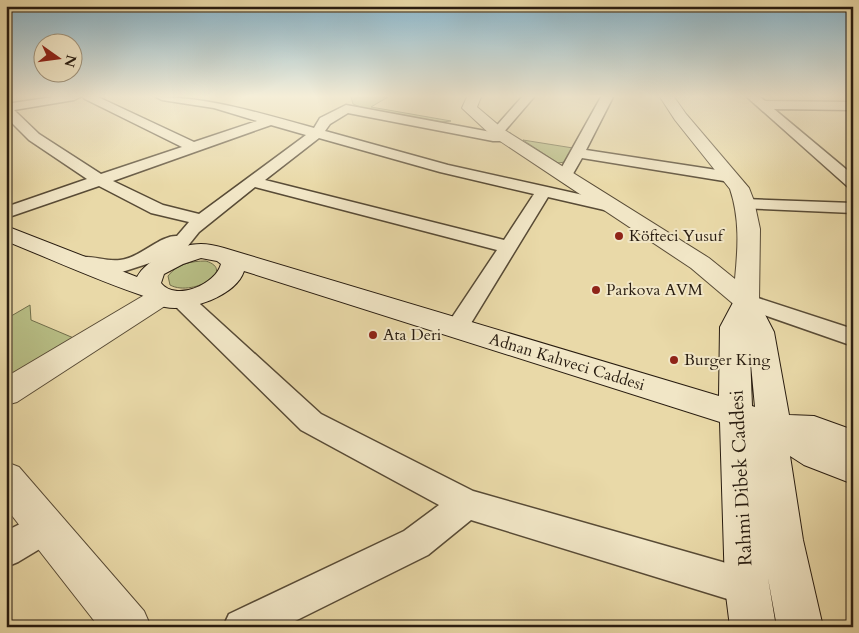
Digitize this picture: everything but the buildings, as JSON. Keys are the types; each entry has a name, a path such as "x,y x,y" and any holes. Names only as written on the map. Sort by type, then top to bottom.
{"main road":[{"path":"492,127 700,263 746,301"},
{"name":"Rahmi Dibek Caddesi","path":"688,127 739,188 748,219 746,301 734,327 736,414 747,587 753,627"},
{"path":"6,233 138,287 163,283 209,292 224,263"},
{"name":"Adnan Kahveci Caddesi","path":"163,283 188,253 224,263 275,272 736,414 774,427 817,454 853,468"},
{"path":"6,393 163,283"},
{"name":"Rahmi Dibek Caddesi","path":"746,301 760,332 774,427 772,462 782,540 800,627"},
{"path":"774,427 814,430 853,445"},
{"path":"6,480 128,627"}],"street":[{"path":"24,127 34,137 100,180 194,228 200,246 224,263"},
{"path":"153,127 192,147"},
{"path":"6,213 253,127"},
{"path":"295,127 444,169 613,207"},
{"path":"90,266 122,266 148,257 194,228 318,133 322,127"},
{"path":"444,127 493,138 501,134 506,127"},
{"path":"565,176 591,127"},
{"path":"787,127 853,183"},
{"path":"576,153 730,177"},
{"path":"253,182 509,247"},
{"path":"457,328 544,192"},
{"path":"745,204 853,208"},
{"path":"194,228 163,283 311,422 467,504 747,587"},
{"path":"746,301 853,338"},
{"path":"242,627 416,543 467,504"},
{"path":"6,550 46,527"}],"green space":[{"path":"523,140 573,148 565,162 558,163"},
{"path":"206,261 214,265 217,271 208,281 189,288 179,288 170,285 168,276 180,266"},
{"path":"30,305 31,320 76,339 6,381 6,319"}],"place":[{"name":"Köfteci Yusuf","path":"619,236"},
{"name":"Parkova AVM","path":"596,290"},
{"name":"Ata Deri","path":"373,335"},
{"name":"Burger King","path":"674,360"}]}
